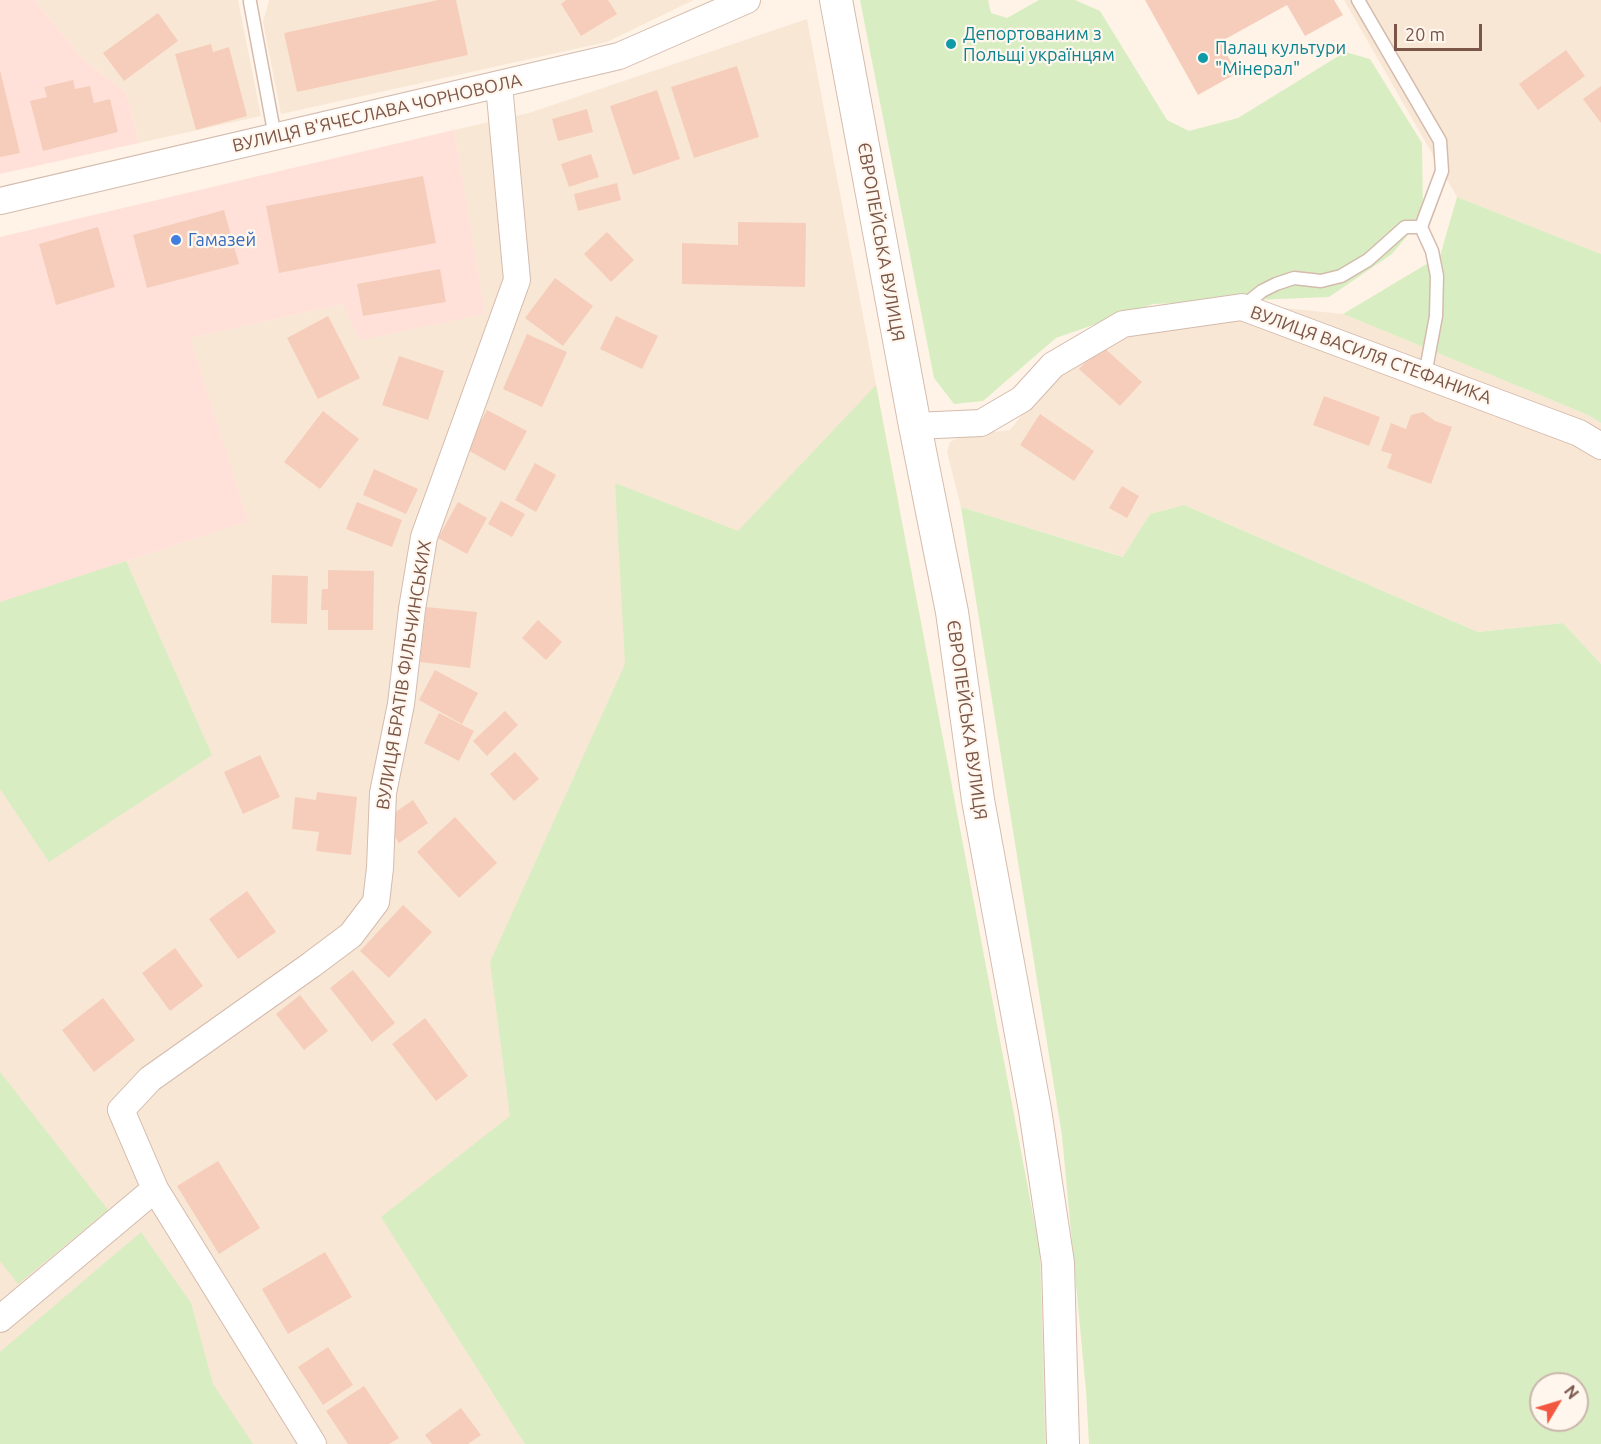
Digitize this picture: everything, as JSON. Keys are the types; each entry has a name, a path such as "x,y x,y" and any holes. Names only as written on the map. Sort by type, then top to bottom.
{"street":[{"name":"ВУЛИЦЯ В'ЯЧЕСЛАВА ЧОРНОВОЛА","path":"0,201 619,56 747,0"},
{"name":"ЄВРОПЕЙСЬКА ВУЛИЦЯ","path":"836,0 952,612 978,800 1035,1110 1058,1263 1063,1444"},
{"name":"ВУЛИЦЯ БРАТІВ ФІЛЬЧИНСЬКИХ","path":"313,1444 155,1189 121,1110 150,1078 351,935 376,902 380,868 383,793 400,704 411,609 424,537 518,280 499,85"},
{"name":"ВУЛИЦЯ ВАСИЛЯ СТЕФАНИКА","path":"915,426 981,423 1022,399 1053,365 1123,324 1242,308 1579,433 1601,446"},
{"path":"0,1319 155,1189"}],"lane":[{"path":"1358,0 1440,141 1442,171 1421,227 1432,251 1437,276 1436,316 1425,375"},
{"path":"250,2 275,137"},
{"path":"1242,308 1262,291 1294,278 1321,281 1341,276 1368,260 1405,227 1421,227"}],"shaded area":[{"path":"0,0 34,0 84,60 126,92 139,143 0,174"},
{"path":"34,0 238,0 261,116 139,143 126,92 84,60"},
{"path":"269,0 694,0 607,42 281,114 263,22"},
{"path":"1344,0 1601,0 1601,254 1457,197"},
{"path":"807,19 1040,1252 1047,1444 0,1444 0,603 247,521 189,338 343,304 484,314 454,130 529,113"},
{"path":"454,130 485,314 360,340 343,304 190,338 248,521 0,603 0,237"},
{"path":"1274,307 1343,314 1588,415 1601,423 1601,664 1563,623 1478,632 1184,505 1150,514 1124,557 961,507 947,452 950,442 961,436 1010,430 1057,370 1121,332"}],"green space":[{"path":"860,0 988,0 991,13 1007,18 1039,0 1075,0 1100,11 1167,120 1189,131 1238,118 1345,52 1370,59 1422,143 1423,217 1392,254 1329,297 1153,304 1056,338 983,401 954,404 934,378"},
{"path":"1457,197 1601,254 1601,423 1588,415 1343,314 1440,256"},
{"path":"876,385 1040,1252 1045,1444 525,1444 381,1217 510,1116 490,962 625,664 615,483 738,531"},
{"path":"1184,505 1478,632 1563,623 1601,664 1601,1444 1089,1444 1062,1136 961,507 1123,557 1150,514"},
{"path":"126,561 212,755 49,862 0,789 0,602"},
{"path":"0,1072 108,1210 18,1284 0,1261"},
{"path":"141,1232 191,1303 213,1384 253,1444 0,1444 0,1352"}],"building":[{"path":"438,0 456,0 468,55 297,92 284,33"},
{"path":"566,0 608,0 617,14 581,36 561,4"},
{"name":"Палац культури \"Мінерал\"","path":"1145,0 1334,0 1343,15 1305,36 1287,5 1220,42 1237,73 1198,95"},
{"path":"158,13 178,41 124,81 103,53"},
{"path":"211,44 213,52 229,47 247,116 196,130 175,54"},
{"path":"1566,50 1585,76 1538,110 1519,84"},
{"path":"737,66 759,137 694,158 671,87"},
{"path":"0,70 20,153 0,157"},
{"path":"73,80 75,89 90,86 94,103 110,99 118,132 43,151 30,101 47,97 44,87"},
{"path":"1601,86 1601,123 1583,99"},
{"path":"657,90 680,159 633,175 610,106"},
{"path":"587,109 593,132 558,141 552,119"},
{"path":"591,154 599,177 569,187 561,164"},
{"path":"423,176 436,243 279,273 266,206"},
{"path":"617,183 621,200 578,211 574,194"},
{"path":"224,210 239,264 147,288 133,235"},
{"path":"738,222 806,223 805,287 682,284 682,243 738,245"},
{"path":"98,227 115,287 56,305 39,244"},
{"path":"607,232 634,260 611,282 584,254"},
{"path":"440,269 446,302 363,316 357,284"},
{"path":"555,278 593,306 563,346 525,318"},
{"path":"328,316 360,378 318,399 287,338"},
{"path":"616,316 658,336 642,369 600,349"},
{"path":"527,334 567,352 542,407 503,389"},
{"path":"1101,345 1142,382 1120,406 1079,369"},
{"path":"399,356 444,371 428,420 382,405"},
{"path":"1324,396 1380,417 1369,446 1313,425"},
{"path":"487,410 527,431 505,471 466,449"},
{"path":"323,411 359,439 320,489 284,462"},
{"path":"1423,412 1435,421 1452,427 1431,484 1387,468 1392,454 1381,451 1391,423 1406,429 1411,415"},
{"path":"1040,414 1094,451 1074,481 1020,445"},
{"path":"535,463 556,475 536,512 515,500"},
{"path":"374,469 418,489 406,514 363,495"},
{"path":"1122,486 1139,496 1127,518 1109,508"},
{"path":"501,501 525,514 512,537 488,524"},
{"path":"357,502 402,520 392,547 346,529"},
{"path":"458,502 487,518 467,554 438,538"},
{"path":"328,570 374,571 373,630 328,630 328,610 321,610 322,589 328,589"},
{"path":"272,575 308,576 307,624 271,623"},
{"path":"426,607 477,612 470,668 420,662"},
{"path":"538,620 562,642 546,660 522,638"},
{"path":"435,670 478,693 462,724 419,700"},
{"path":"505,711 518,725 487,756 473,741"},
{"path":"439,713 474,731 459,761 424,743"},
{"path":"515,752 539,779 514,801 490,774"},
{"path":"260,755 280,797 243,814 224,772"},
{"path":"317,792 357,797 351,855 316,851 319,832 292,829 295,797 316,800"},
{"path":"413,800 428,823 399,843 384,820"},
{"path":"455,817 497,863 459,898 417,852"},
{"path":"247,891 276,932 238,959 209,919"},
{"path":"403,905 432,932 389,978 360,951"},
{"path":"175,948 203,986 170,1011 142,973"},
{"path":"353,970 395,1023 372,1042 330,988"},
{"path":"300,995 328,1031 304,1050 276,1014"},
{"path":"103,998 135,1040 94,1072 62,1030"},
{"path":"425,1018 468,1076 436,1101 392,1044"},
{"path":"218,1161 260,1228 219,1254 177,1186"},
{"path":"325,1252 352,1297 288,1334 262,1289"},
{"path":"328,1347 353,1385 323,1405 298,1367"},
{"path":"364,1386 399,1438 389,1444 348,1444 326,1411"},
{"path":"461,1408 481,1435 468,1444 432,1444 425,1435"}],"place":[{"name":"Депортованим з Польщі українцям","path":"951,44"},
{"name":"Палац культури \"Мінерал\"","path":"1203,58"},
{"name":"Гамазей","path":"176,240"}]}
